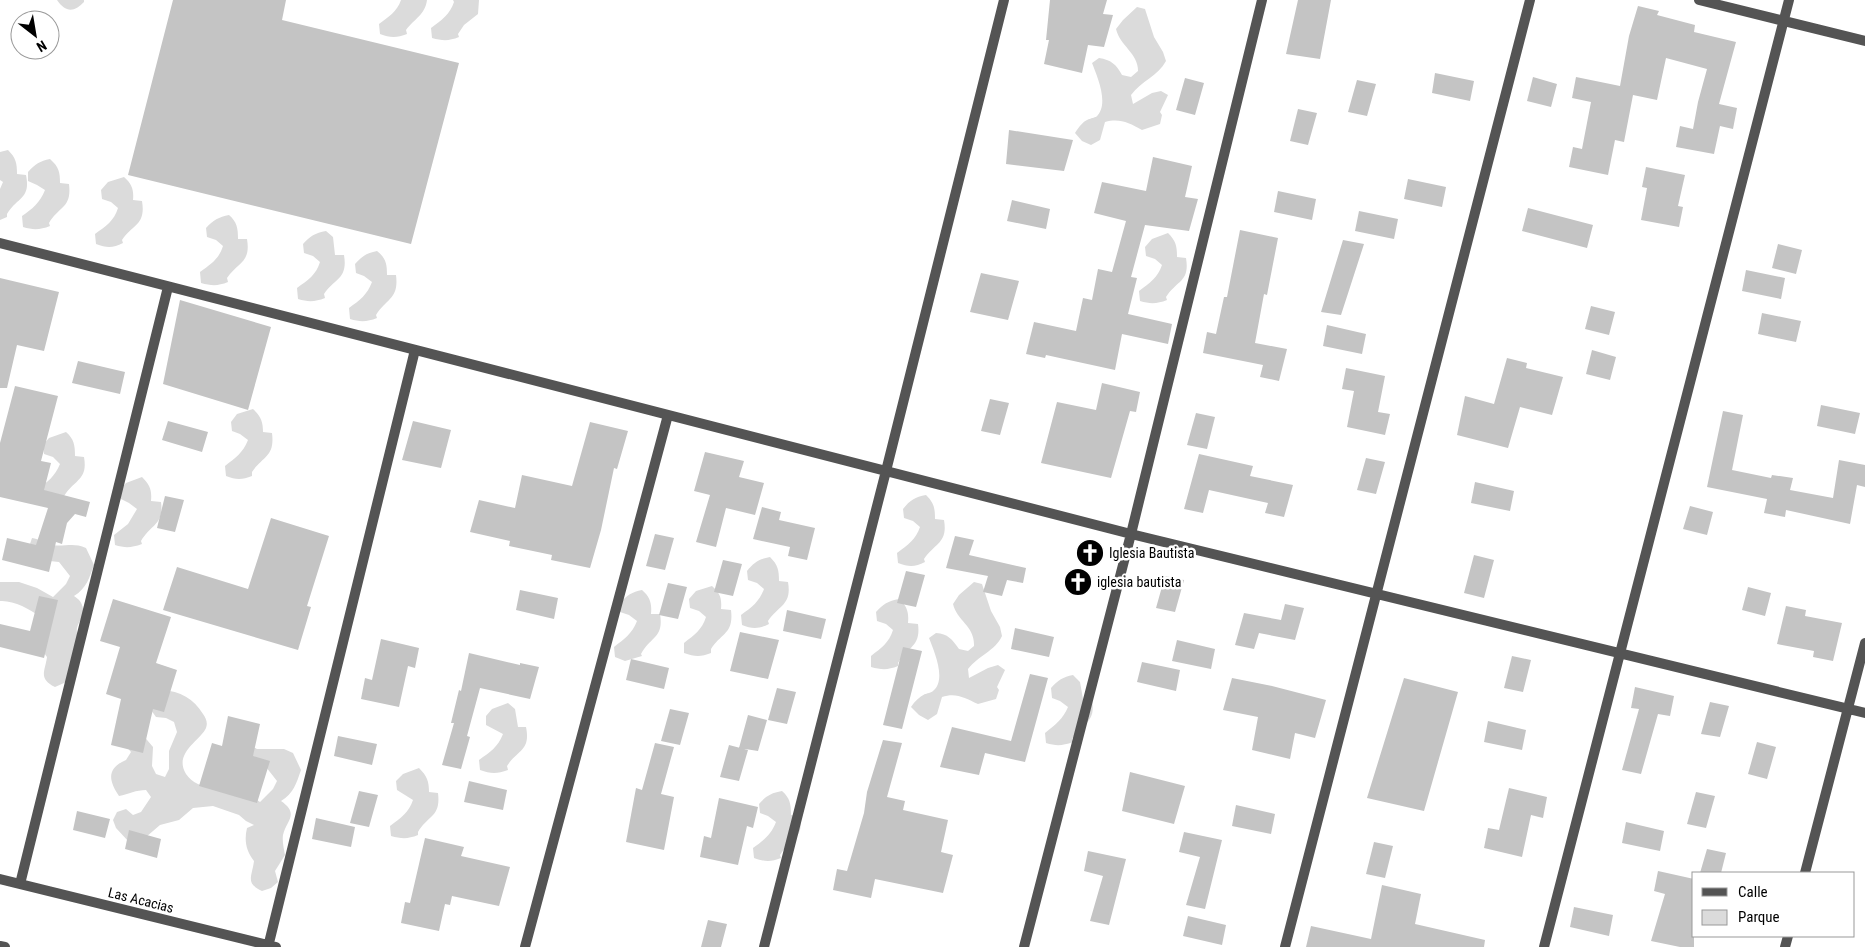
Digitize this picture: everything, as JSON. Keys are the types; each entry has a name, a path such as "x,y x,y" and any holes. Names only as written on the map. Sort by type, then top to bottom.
{"street":[{"path":"764,947 1004,0"},
{"path":"1024,947 1131,534 1262,0"},
{"path":"1285,947 1530,0"},
{"path":"1699,0 1865,41"},
{"path":"1544,947 1789,0"},
{"path":"0,244 1131,534 1865,713"},
{"path":"20,884 168,286"},
{"path":"271,946 415,350"},
{"path":"525,947 668,415"},
{"path":"1805,872 1865,642"},
{"name":"Las Acacias","path":"0,879 271,946"},
{"path":"0,946 4,947"}],"green space":[{"path":"57,0 84,0 84,2 77,8 70,10 63,7"},
{"path":"401,0 427,0 422,13 406,30 407,34 394,37 380,34 379,24 395,11"},
{"path":"453,0 479,0 478,14 464,25 458,34 459,37 446,40 432,38 431,28 448,13 454,2"},
{"path":"1137,7 1145,9 1154,37 1166,61 1159,71 1131,95 1133,104 1152,93 1161,91 1168,95 1160,112 1162,115 1160,124 1142,130 1129,123 1120,121 1105,122 1100,140 1091,145 1082,141 1075,133 1084,122 1096,117 1102,105 1101,90 1092,63 1099,58 1110,61 1122,75 1131,77 1138,71 1135,59 1121,40 1116,29"},
{"path":"8,150 15,161 17,174 26,175 27,189 11,208 7,217 0,220 0,189 3,182 0,180 0,152"},
{"path":"50,159 58,170 60,183 69,184 69,198 53,217 49,223 50,226 36,229 23,227 22,216 41,199 45,190 28,181 28,172 38,163"},
{"path":"124,177 132,187 133,200 142,201 143,209 140,220 122,240 123,243 110,247 96,244 95,234 112,220 118,208 111,202 102,199 101,190 108,182"},
{"path":"229,215 237,226 238,239 247,239 248,247 245,258 227,278 228,282 215,285 201,283 200,272 217,258 223,246 216,240 207,237 206,228 216,219"},
{"path":"326,231 333,237 335,255 344,255 345,263 342,274 324,294 325,298 312,301 298,299 297,288 314,274 320,262 313,256 304,253 303,244 313,235"},
{"path":"1168,233 1176,244 1177,257 1186,258 1186,272 1182,280 1170,291 1166,297 1167,300 1154,303 1140,301 1139,291 1153,280 1162,265 1155,259 1146,256 1145,247 1152,239"},
{"path":"377,251 385,262 387,275 396,275 396,289 391,298 376,315 377,318 364,321 350,319 349,308 363,297 372,282 356,273 355,264 365,255"},
{"path":"253,409 261,419 263,432 272,433 270,452 252,472 252,476 239,479 226,476 225,466 241,452 248,440 232,431 231,422 237,414"},
{"path":"66,432 74,442 75,456 84,457 85,465 80,479 64,496 37,489 51,478 60,464 53,457 44,454 43,445 49,438"},
{"path":"142,477 150,488 151,501 161,502 161,515 156,524 141,541 142,544 128,547 115,545 114,535 128,524 137,509 121,499 120,490 126,483"},
{"path":"926,495 934,506 935,519 944,520 944,534 940,542 924,559 925,562 912,566 898,563 897,553 911,542 920,527 913,521 904,518 903,509 913,499"},
{"path":"32,538 52,545 77,545 86,548 94,565 85,586 74,596 82,604 84,615 77,629 78,651 69,667 71,677 55,687 44,678 47,657 41,649 39,616 21,606 0,601 0,582 19,582 37,588 53,597 66,584 70,576 59,562 40,560 29,547"},
{"path":"770,557 778,568 779,581 788,582 788,596 784,604 768,621 769,624 756,628 742,625 741,615 755,604 764,589 757,583 748,580 747,571 757,561"},
{"path":"974,582 982,584 1002,636 991,650 968,669 969,678 998,665 1005,670 997,687 999,690 996,699 978,704 956,695 942,697 937,714 928,720 911,707 921,696 933,691 939,680 938,665 929,638 936,633 949,638 959,649 968,651 974,646 972,633 958,615 953,604 959,595"},
{"path":"712,586 720,596 721,609 731,610 729,629 711,649 711,653 698,656 684,653 684,643 700,629 706,617 699,611 690,608 689,599 696,591"},
{"path":"642,590 650,600 651,614 660,614 660,628 641,654 642,656 625,661 615,657 614,647 630,633 637,621 629,615 620,612 620,603 630,594"},
{"path":"899,599 907,610 908,623 918,624 916,642 902,657 898,666 885,669 871,667 871,656 887,642 893,630 886,624 877,621 876,612 886,603"},
{"path":"1073,675 1080,682 1083,699 1092,700 1092,713 1088,722 1072,739 1073,742 1059,745 1046,743 1045,733 1061,718 1068,707 1052,698 1051,688 1061,679"},
{"path":"162,690 181,694 191,700 206,719 206,728 185,753 183,760 186,774 197,784 250,795 260,802 273,789 277,781 266,767 247,764 248,744 257,749 284,749 293,753 301,770 292,791 281,801 287,806 291,814 283,835 285,855 275,871 278,882 271,888 262,891 251,882 254,861 247,849 246,837 247,828 254,825 239,815 213,806 193,808 179,820 160,825 146,837 129,842 116,828 113,820 117,812 126,809 133,815 141,812 151,797 146,790 119,796 115,790 111,775 115,767 126,760 131,752 125,745 142,734 153,747 152,766 156,774 165,777 169,769 169,751 177,732 174,722 166,718 156,717 151,710"},
{"path":"508,703 515,709 518,727 526,727 527,741 525,746 507,766 508,770 494,773 480,770 479,760 496,746 503,734 486,725 486,716 492,709"},
{"path":"419,768 427,779 429,792 438,793 438,807 422,826 418,835 405,838 391,836 390,826 404,814 413,800 397,790 396,781 403,774"},
{"path":"782,791 790,802 791,815 800,816 801,824 798,834 784,849 780,855 781,858 768,861 754,858 753,848 767,837 776,822 760,813 759,804 769,795"}],"building":[{"path":"173,0 286,0 282,20 459,63 411,244 128,175"},
{"path":"1050,0 1107,0 1103,14 1113,15 1104,47 1088,45 1082,73 1044,64 1049,40 1046,40"},
{"path":"1298,0 1331,0 1320,59 1286,54"},
{"path":"1638,6 1659,11 1657,15 1695,25 1694,32 1736,42 1719,104 1737,108 1733,129 1720,126 1714,154 1676,147 1680,126 1693,129 1707,69 1666,58 1657,100 1633,95 1624,142 1615,140 1608,175 1569,167 1573,147 1582,149 1591,102 1572,98 1576,77 1620,86 1629,36"},
{"path":"1435,73 1474,81 1470,101 1432,93"},
{"path":"1533,77 1557,84 1551,107 1527,101"},
{"path":"1185,78 1204,83 1195,115 1176,110"},
{"path":"1357,80 1376,84 1367,116 1348,112"},
{"path":"1298,109 1317,113 1308,145 1290,141"},
{"path":"1009,130 1073,140 1064,171 1006,164"},
{"path":"1153,157 1192,166 1185,197 1198,199 1189,231 1145,225 1131,277 1137,278 1128,314 1172,324 1168,344 1122,334 1115,370 1046,355 1045,358 1026,354 1034,322 1076,331 1083,298 1092,300 1098,269 1112,272 1126,221 1094,213 1102,182 1146,191"},
{"path":"1646,167 1685,175 1678,206 1683,207 1679,227 1641,220 1647,188 1642,187"},
{"path":"1408,179 1446,187 1442,207 1404,199"},
{"path":"1278,191 1316,199 1312,220 1274,212"},
{"path":"1012,200 1050,209 1046,229 1007,221"},
{"path":"1528,208 1593,225 1587,248 1522,231"},
{"path":"1359,211 1398,219 1394,239 1355,231"},
{"path":"1240,230 1278,238 1267,295 1264,294 1255,343 1287,349 1279,381 1260,377 1263,365 1203,353 1207,332 1216,334 1224,297 1227,297"},
{"path":"1343,240 1364,244 1341,315 1321,312"},
{"path":"1778,244 1802,250 1796,274 1772,268"},
{"path":"1746,270 1785,278 1781,299 1742,291"},
{"path":"981,273 1019,281 1008,320 970,312"},
{"path":"0,278 59,292 44,351 17,345 7,388 0,388"},
{"path":"180,300 271,327 248,410 163,384"},
{"path":"1591,306 1615,312 1609,335 1585,329"},
{"path":"1762,313 1801,321 1796,342 1758,334"},
{"path":"1327,325 1366,334 1362,354 1323,346"},
{"path":"1592,350 1616,357 1610,380 1586,374"},
{"path":"1507,358 1527,363 1526,368 1563,377 1552,415 1520,407 1508,448 1457,435 1465,396 1494,404"},
{"path":"78,361 125,372 120,394 72,383"},
{"path":"1346,368 1385,376 1378,412 1390,414 1385,435 1347,427 1354,391 1342,389"},
{"path":"1102,383 1140,392 1136,412 1130,411 1111,478 1041,463 1057,402 1096,410"},
{"path":"15,386 58,396 41,461 51,463 44,490 90,502 86,517 75,514 67,523 62,544 56,542 49,572 2,560 7,538 36,545 48,508 0,497 0,443"},
{"path":"990,399 1009,403 1000,435 981,431"},
{"path":"1821,405 1860,413 1855,434 1817,426"},
{"path":"1723,411 1743,415 1732,470 1771,478 1772,475 1793,478 1790,490 1833,498 1839,460 1865,465 1865,487 1857,485 1850,524 1786,510 1785,517 1764,513 1767,499 1707,487"},
{"path":"1196,413 1215,417 1207,449 1187,445"},
{"path":"168,421 208,432 202,452 162,440"},
{"path":"413,421 451,430 441,468 402,460"},
{"path":"590,422 628,431 617,469 614,468 601,530 590,568 551,560 552,555 509,546 510,541 470,532 479,500 515,508 522,475 572,486"},
{"path":"705,452 744,461 739,477 764,483 755,515 726,508 716,547 696,542 710,495 694,491"},
{"path":"1199,454 1253,466 1250,476 1293,485 1284,517 1265,513 1268,503 1209,490 1203,513 1184,509"},
{"path":"1366,458 1385,462 1376,494 1357,490"},
{"path":"1475,482 1514,491 1510,511 1471,503"},
{"path":"165,496 184,500 175,532 157,528"},
{"path":"1690,506 1713,512 1707,535 1683,529"},
{"path":"762,507 781,512 779,520 815,528 807,560 788,556 790,547 753,539"},
{"path":"271,518 329,536 307,606 311,607 298,650 163,610 177,567 248,589"},
{"path":"655,534 674,538 665,570 646,566"},
{"path":"955,536 974,540 969,555 1026,568 1023,583 1007,580 1002,596 983,592 988,576 946,568"},
{"path":"1474,555 1494,560 1484,598 1464,593"},
{"path":"723,560 742,564 733,596 714,592"},
{"path":"906,571 925,575 916,607 897,603"},
{"path":"1165,576 1184,580 1175,612 1156,608"},
{"path":"668,583 687,587 678,619 659,615"},
{"path":"1748,587 1771,593 1765,616 1742,610"},
{"path":"520,590 558,598 554,619 516,610"},
{"path":"39,596 58,600 44,658 0,647 0,624 30,631"},
{"path":"113,599 171,617 156,663 177,670 164,712 153,709 143,753 111,745 121,699 106,694 120,647 100,641"},
{"path":"1285,604 1304,608 1295,640 1259,633 1254,649 1235,645 1244,613 1281,620"},
{"path":"1786,606 1806,610 1805,616 1842,623 1833,661 1813,657 1814,651 1777,644"},
{"path":"787,610 826,619 821,639 783,631"},
{"path":"1015,628 1054,637 1049,657 1011,649"},
{"path":"740,632 779,640 768,679 730,671"},
{"path":"381,639 419,648 415,668 408,666 399,707 361,699 365,678 372,680"},
{"path":"1177,640 1215,649 1211,669 1172,661"},
{"path":"903,647 922,651 902,729 883,725"},
{"path":"469,653 520,665 520,663 539,667 530,699 480,688 467,736 470,737 461,769 442,765 454,723 451,723 459,690 461,691"},
{"path":"1512,656 1531,660 1523,692 1504,688"},
{"path":"631,659 669,668 664,689 626,680"},
{"path":"1142,662 1180,670 1176,691 1137,682"},
{"path":"1030,674 1048,678 1025,762 985,753 979,775 940,767 952,727 1011,741"},
{"path":"1232,678 1326,700 1315,738 1295,733 1290,759 1252,750 1258,717 1223,710"},
{"path":"1404,678 1458,692 1424,811 1367,798"},
{"path":"1635,687 1674,696 1670,716 1658,714 1641,774 1622,770 1639,709 1631,708"},
{"path":"777,688 796,692 787,724 768,720"},
{"path":"1710,702 1729,706 1720,737 1701,734"},
{"path":"670,709 689,713 680,745 661,741"},
{"path":"748,715 767,720 758,751 739,748"},
{"path":"228,716 260,724 253,756 270,761 257,803 199,786 212,743 222,746"},
{"path":"1488,721 1526,730 1522,750 1484,742"},
{"path":"338,736 377,744 372,765 334,756"},
{"path":"883,740 902,743 887,797 905,801 903,810 948,820 941,852 953,855 943,893 875,879 871,898 833,890 837,869 847,871 864,813 867,792"},
{"path":"1757,742 1776,747 1767,779 1748,774"},
{"path":"655,743 674,747 661,794 674,797 664,850 626,842 636,788 642,790"},
{"path":"729,745 748,750 739,781 720,777"},
{"path":"1130,772 1185,786 1174,824 1122,811"},
{"path":"469,781 507,790 503,810 464,802"},
{"path":"1509,788 1547,797 1543,818 1531,815 1522,857 1484,848 1488,828 1499,830"},
{"path":"359,791 378,795 369,827 350,823"},
{"path":"1696,792 1715,796 1706,828 1687,824"},
{"path":"719,798 758,807 753,828 747,826 738,865 700,857 704,836 711,838"},
{"path":"1236,805 1275,814 1271,834 1232,826"},
{"path":"77,811 110,819 105,838 73,830"},
{"path":"316,818 355,827 351,847 312,839"},
{"path":"1626,822 1664,831 1660,851 1622,843"},
{"path":"129,830 161,839 157,858 125,849"},
{"path":"1184,832 1222,840 1205,909 1186,905 1200,857 1179,852"},
{"path":"425,838 464,847 461,856 510,867 499,906 452,896 450,905 445,904 439,931 401,923 405,902 410,903"},
{"path":"1374,842 1393,846 1385,878 1366,874"},
{"path":"1707,849 1726,853 1721,872 1700,872"},
{"path":"1088,851 1126,859 1109,925 1090,921 1103,876 1084,871"},
{"path":"1658,871 1692,879 1692,937 1694,937 1694,947 1680,947 1651,941 1665,894 1654,891"},
{"path":"1382,885 1421,894 1415,924 1485,940 1484,947 1306,947 1311,926 1371,939"},
{"path":"1574,907 1613,915 1609,936 1570,927"},
{"path":"1188,916 1226,925 1222,945 1183,936"},
{"path":"708,920 727,924 721,947 701,947"}],"place":[{"name":"Iglesia Bautista","path":"1090,553"},
{"name":"iglesia bautista","path":"1078,582"}]}
